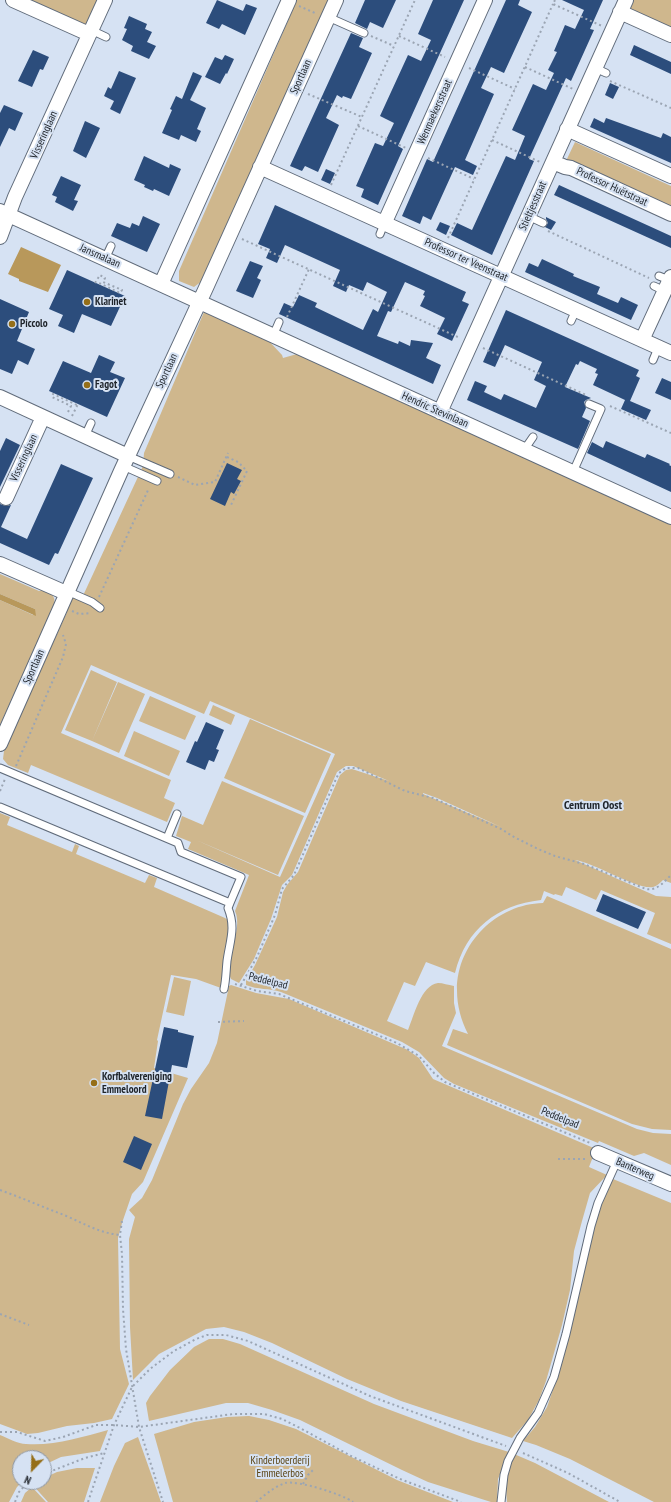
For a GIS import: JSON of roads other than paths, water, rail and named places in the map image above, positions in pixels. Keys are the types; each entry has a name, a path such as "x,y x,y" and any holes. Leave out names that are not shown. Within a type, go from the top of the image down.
{"street":[{"path":"13,0 90,32"},
{"name":"Visseringlaan","path":"0,237 4,213 19,190 105,0"},
{"name":"Sportlaan","path":"0,744 126,461 260,167 325,16 336,0"},
{"name":"Wenmaekersstraat","path":"382,229 486,0"},
{"path":"161,284 291,2"},
{"path":"623,6 671,35"},
{"name":"Stieltjesstraat","path":"440,412 528,216 546,162 602,73 623,6"},
{"path":"567,129 671,176"},
{"name":"Professor Huëtstraat","path":"546,162 571,168 671,214"},
{"name":"Professor ter Veenstraat","path":"260,167 382,229 501,276 574,316 642,340 661,354"},
{"name":"Jansmalaan","path":"4,213 108,252 161,284 199,302"},
{"path":"642,340 663,282"},
{"name":"Hendric Stevinlaan","path":"199,302 440,412 525,448 671,517"},
{"path":"0,397 43,417 88,430 126,461"},
{"name":"Visseringlaan","path":"6,498 43,417"},
{"path":"0,564 65,600"},
{"name":"Banterweg","path":"594,1148 617,1161 671,1184"}],"lane":[{"path":"325,16 364,33"},
{"path":"90,32 106,37"},
{"path":"528,216 544,226"},
{"path":"273,336 279,322"},
{"path":"573,472 601,409 589,404"},
{"path":"525,448 530,436"},
{"path":"126,461 170,474"},
{"path":"126,461 154,482"},
{"path":"65,600 98,606"},
{"path":"0,768 167,838 178,843 181,852 241,877 228,908 233,925 224,990"},
{"path":"0,807 230,903"},
{"path":"167,838 177,814"},
{"path":"501,1502 504,1475 508,1461 514,1449 538,1413 554,1377 566,1334 591,1226 598,1203 617,1161"}],"place":[{"name":"Klarinet","path":"87,302"},
{"name":"Piccolo","path":"12,324"},
{"name":"Fagot","path":"87,385"},
{"name":"Korfbalvereniging Emmeloord","path":"94,1083"}],"district":[{"name":"Centrum Oost","path":"593,806"}],"park label":[{"name":"Kinderboerderij Emmelerbos","path":"280,1467"}]}
